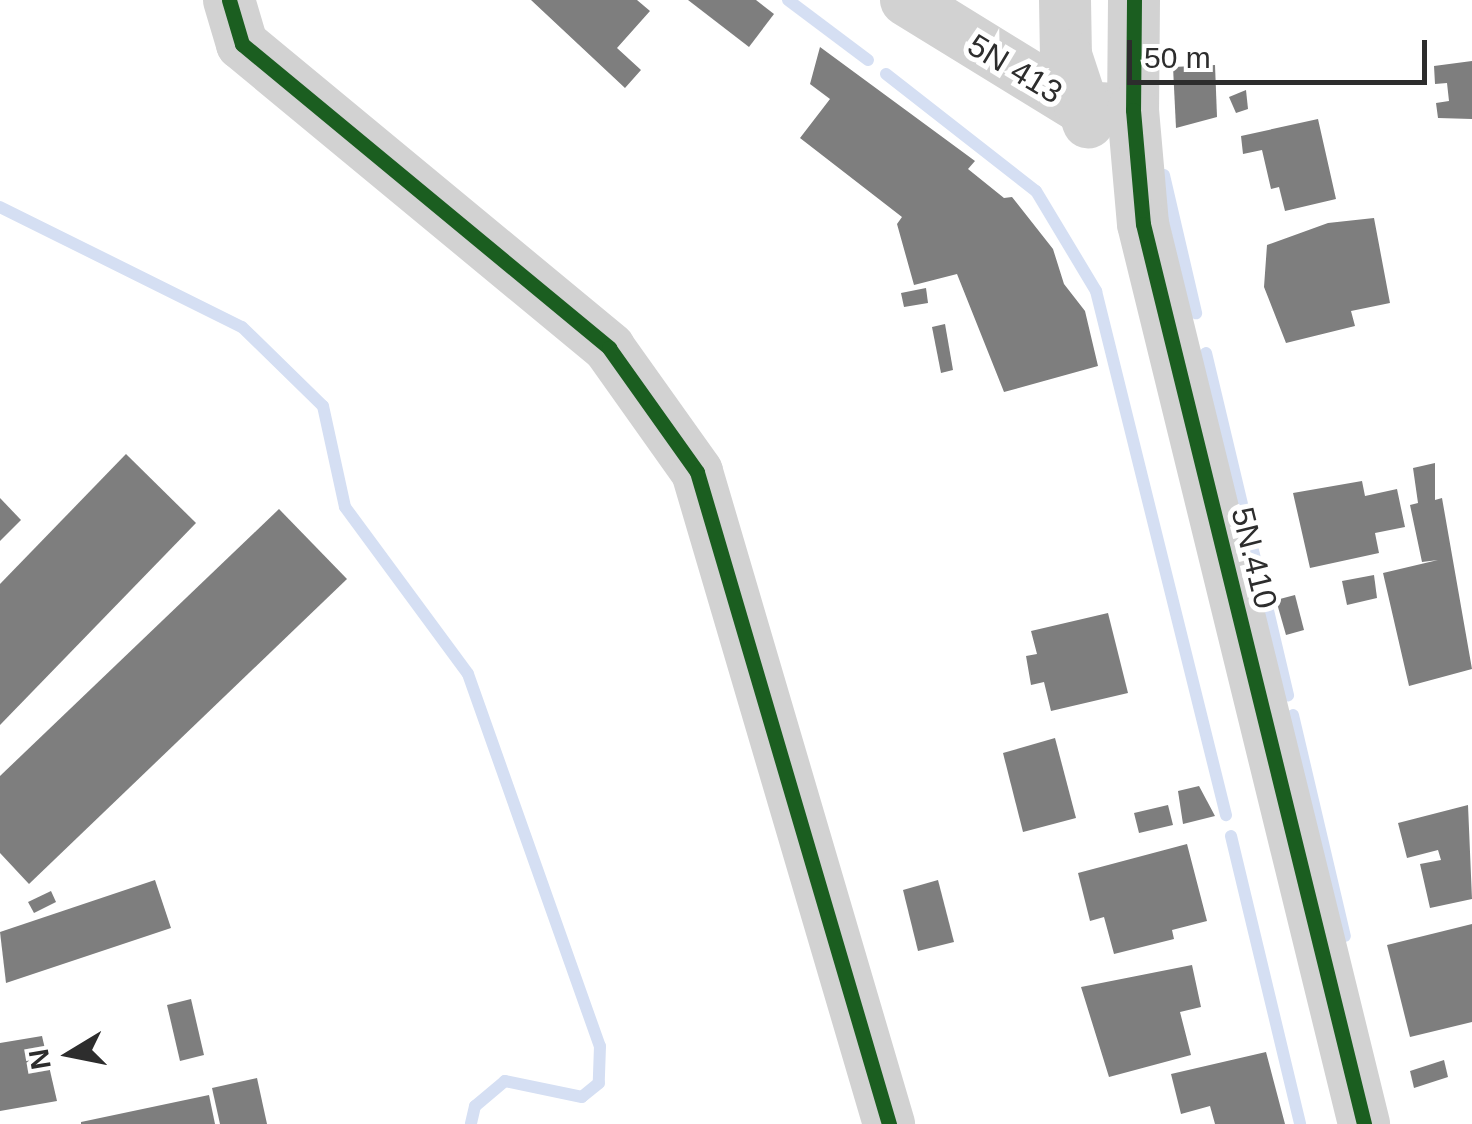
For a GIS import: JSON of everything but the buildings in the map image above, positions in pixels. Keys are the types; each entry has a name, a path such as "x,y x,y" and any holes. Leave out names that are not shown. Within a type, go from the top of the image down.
{"street":[{"path":"229,0 242,44 609,348 697,472 889,1124"},
{"name":"5N 413","path":"906,0 1080,107 1133,110"},
{"path":"1065,0 1066,55 1080,107 1143,224"},
{"name":"5N.410","path":"1134,0 1133,110 1143,224 1364,1124"}],"waterway":[{"path":"788,0 868,60"},
{"path":"886,74 1036,191 1096,291 1226,815"},
{"path":"1164,175 1196,313"},
{"path":"0,207 242,327 323,406 345,507 468,674 600,1046 599,1083 582,1097 505,1081 475,1106 471,1124"},
{"path":"1206,353 1260,579"},
{"path":"1266,602 1288,695"},
{"path":"1293,715 1345,936"},
{"path":"1231,836 1300,1124"}],"cycle path":[{"path":"229,0 242,44 609,348 697,472 889,1124"},
{"path":"1134,0 1133,110 1143,224 1364,1124"}]}
